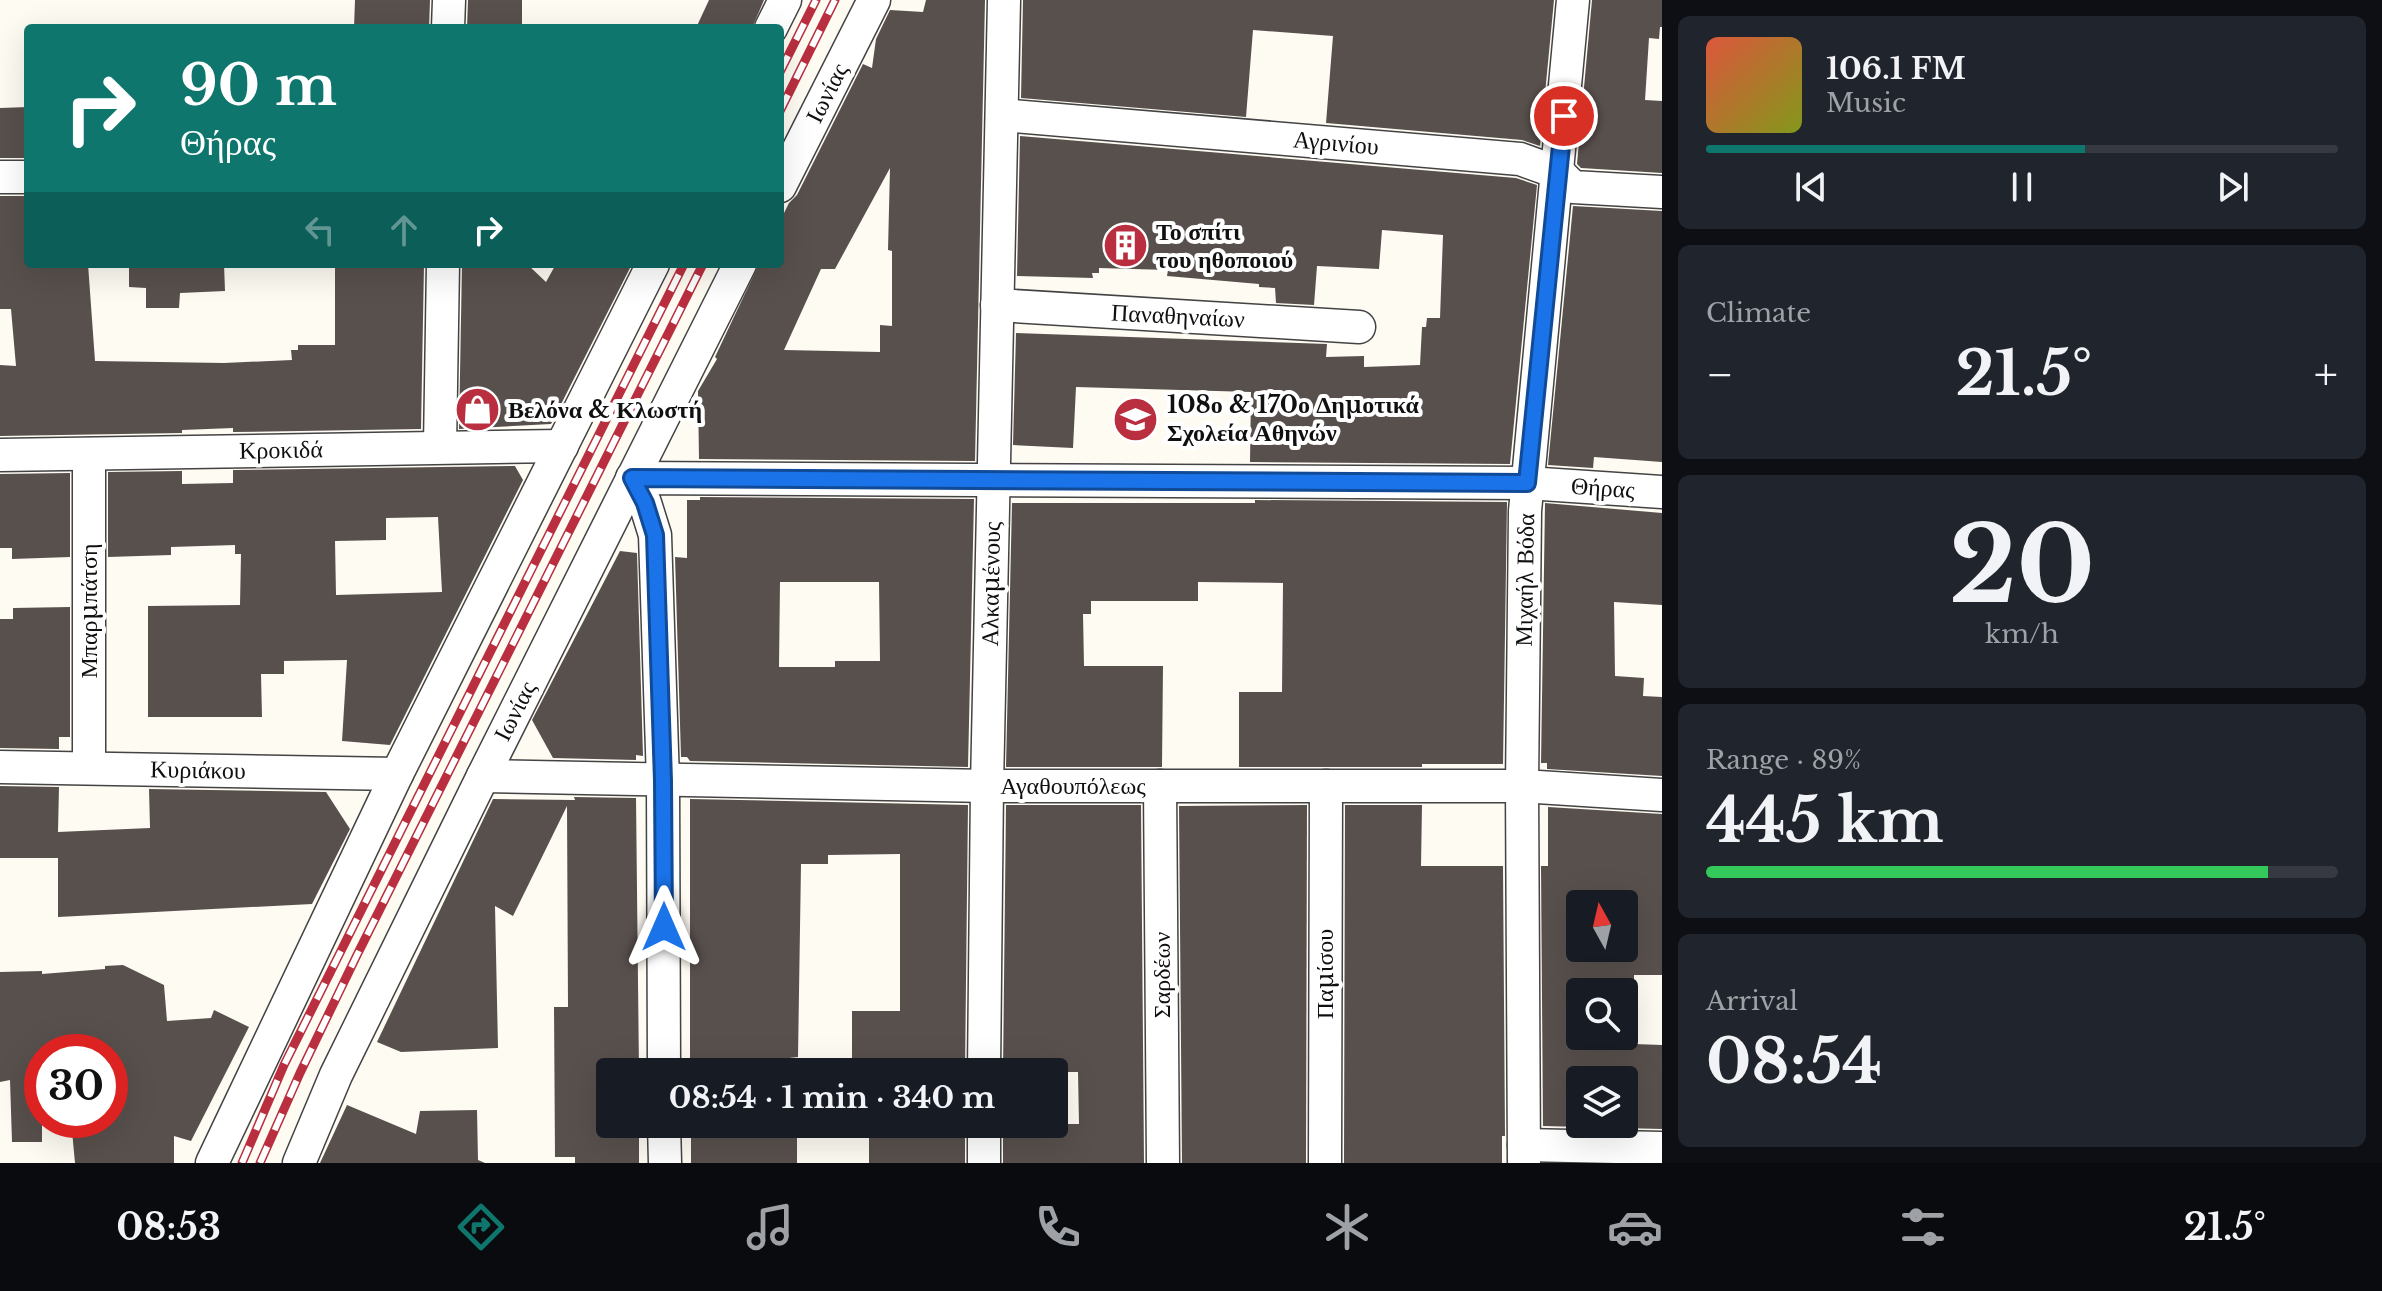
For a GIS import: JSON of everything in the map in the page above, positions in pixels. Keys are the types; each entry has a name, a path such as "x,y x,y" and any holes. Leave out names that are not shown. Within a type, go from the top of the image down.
{"street":[{"path":"448,24 449,0"},
{"path":"773,24 785,0"},
{"name":"Ιωνίας","path":"784,178 874,0"},
{"name":"Αλκαμένους","path":"984,1058 1004,0"},
{"name":"Μιχαήλ Βόδα","path":"1524,1154 1522,786 1527,483 1559,173 1573,0"},
{"name":"Αγρινίου","path":"1002,115 1520,159 1559,173 1573,187 1662,192"},
{"path":"0,177 24,177"},
{"path":"440,446 443,268"},
{"path":"212,1163 397,774 651,268"},
{"name":"Ιωνίας","path":"299,1163 336,1075 738,268"},
{"name":"Παναθηναίων","path":"997,305 1359,327"},
{"name":"Κροκιδά","path":"0,455 562,446"},
{"name":"Μπαρμπάτση","path":"89,454 89,768"},
{"path":"632,478 645,503 655,535 663,781 664,1058"},
{"name":"Θήρας","path":"632,478 1527,483 1662,492"},
{"name":"Κυριάκου","path":"0,767 397,774"},
{"name":"Αγαθουπόλεως","path":"483,776 987,786 1522,786 1662,795"},
{"name":"Σαρδέων","path":"1160,786 1163,1163"},
{"name":"Παμίσου","path":"1325,1163 1326,786"},
{"path":"664,1138 665,1163"},
{"path":"984,1138 984,1163"},
{"path":"1524,1154 1662,1148"}],"building":[{"path":"355,0 430,0 429,24 354,24"},
{"path":"468,0 522,0 522,24 467,24"},
{"path":"709,0 764,0 754,24 698,24"},
{"path":"926,0 985,0 975,461 699,459 698,391 717,359 715,357 757,268 784,268 784,213 797,195 863,64 872,68 876,39 890,10 923,12","holes":["890,168 888,250 892,251 892,326 880,325 880,352 784,350 821,269 835,269"]},
{"path":"1023,0 1554,0 1540,146 1522,140 1326,123 1333,36 1253,30 1246,117 1021,98"},
{"path":"1592,0 1662,0 1659,39 1649,38 1645,100 1662,101 1662,173 1581,168 1577,164"},
{"path":"24,107 24,158 0,158 0,108"},
{"path":"1020,136 1516,178 1537,185 1510,464 1250,462 1251,392 1076,387 1073,448 1013,445 1016,333 1327,344 1326,357 1364,356 1364,367 1420,365 1422,327 1426,327 1427,318 1440,318 1443,235 1382,230 1379,269 1317,266 1314,305 1276,303 1275,288 1259,287 1259,284 1167,276 1168,270 1099,268 1099,273 1092,273 1093,278 1017,276"},
{"path":"0,196 24,196 24,268 88,268 95,361 224,363 292,360 291,350 298,350 298,345 335,345 335,268 424,268 421,429 233,432 233,428 182,430 182,433 0,436 0,365 16,366 11,309 0,309"},
{"path":"1573,206 1662,211 1662,462 1594,457 1593,468 1548,465"},
{"path":"129,268 224,268 225,291 180,293 179,308 146,308 146,288 129,287"},
{"path":"462,268 531,268 546,282 554,268 630,268 551,424 459,429"},
{"path":"515,466 523,480 390,745 342,741 347,660 284,661 284,674 261,674 262,717 148,717 148,606 240,605 241,554 235,554 235,545 171,547 171,555 108,557 108,472 182,471 182,484 233,483 233,470","holes":["438,517 442,592 336,595 335,541 386,540 386,518"]},
{"path":"70,473 70,557 12,559 12,548 0,548 0,474"},
{"path":"700,497 974,499 968,767 690,761 687,757 681,757 675,557 687,558 687,500 700,500","holes":["780,582 879,582 880,661 835,661 835,667 779,667"]},
{"path":"1255,500 1507,502 1503,764 1239,767 1239,692 1282,692 1283,583 1198,582 1198,601 1091,601 1091,614 1083,614 1084,666 1163,666 1162,767 1006,767 1012,503 1255,503"},
{"path":"1545,503 1662,513 1662,605 1614,602 1615,676 1644,678 1643,696 1662,697 1662,776 1547,769 1547,763 1541,763"},
{"path":"620,551 637,553 643,756 636,755 636,760 553,758 532,720"},
{"path":"70,607 70,737 59,737 59,749 0,748 0,619 13,619 13,608"},
{"path":"0,786 59,787 58,832 150,828 149,789 326,792 350,829 312,904 58,917 58,858 0,858"},
{"path":"574,797 636,798 639,1058 596,1058 596,1138 639,1138 639,1163 575,1163 575,1157 555,1157 554,1007 568,1007 567,806 513,916 495,906 498,1048 401,1052 377,1042 493,799 575,800"},
{"path":"690,799 968,805 965,1058 852,1058 852,1011 900,1011 900,854 828,855 828,864 801,864 798,1057 690,1058"},
{"path":"1006,805 1141,805 1144,1163 1003,1163 1003,1138 1068,1138 1068,1124 1079,1124 1078,1072 1068,1072 1068,1058 1003,1058"},
{"path":"1307,805 1306,1163 1182,1163 1179,806"},
{"path":"1345,805 1422,805 1421,866 1503,866 1505,1136 1502,1136 1502,1163 1344,1163"},
{"path":"1548,807 1662,814 1662,975 1566,978 1566,1050 1638,1050 1638,1044 1662,1045 1662,1129 1638,1128 1638,1066 1566,1066 1566,1127 1543,1126 1541,866 1548,866"},
{"path":"123,965 164,985 167,1021 211,1018 214,1010 249,1027 191,1141 174,1136 174,1163 75,1163 73,1138 128,1138 128,1034 24,1034 24,1138 42,1138 42,1142 12,1142 10,1080 0,1082 0,972 42,971 42,974 105,969 105,966"},
{"path":"347,1105 416,1134 420,1111 477,1110 478,1160 485,1163 320,1163"},
{"path":"691,1138 797,1138 797,1163 691,1163"},
{"path":"869,1138 965,1138 965,1163 869,1163"}],"railway":[{"path":"784,64 816,0"},
{"path":"784,103 835,0"},
{"path":"242,1163 284,1065 682,268"},
{"path":"260,1163 357,955 701,268"}],"place":[{"name":"Το σπίτι του ηθοποιού","path":"1125,246"},
{"name":"Βελόνα & Κλωστή","path":"477,410"},
{"name":"108ο & 170ο Δημοτικά Σχολεία Αθηνών","path":"1136,419"}],"route":[{"path":"664,927 655,535 645,503 632,478 1527,483 1564,116"}]}
